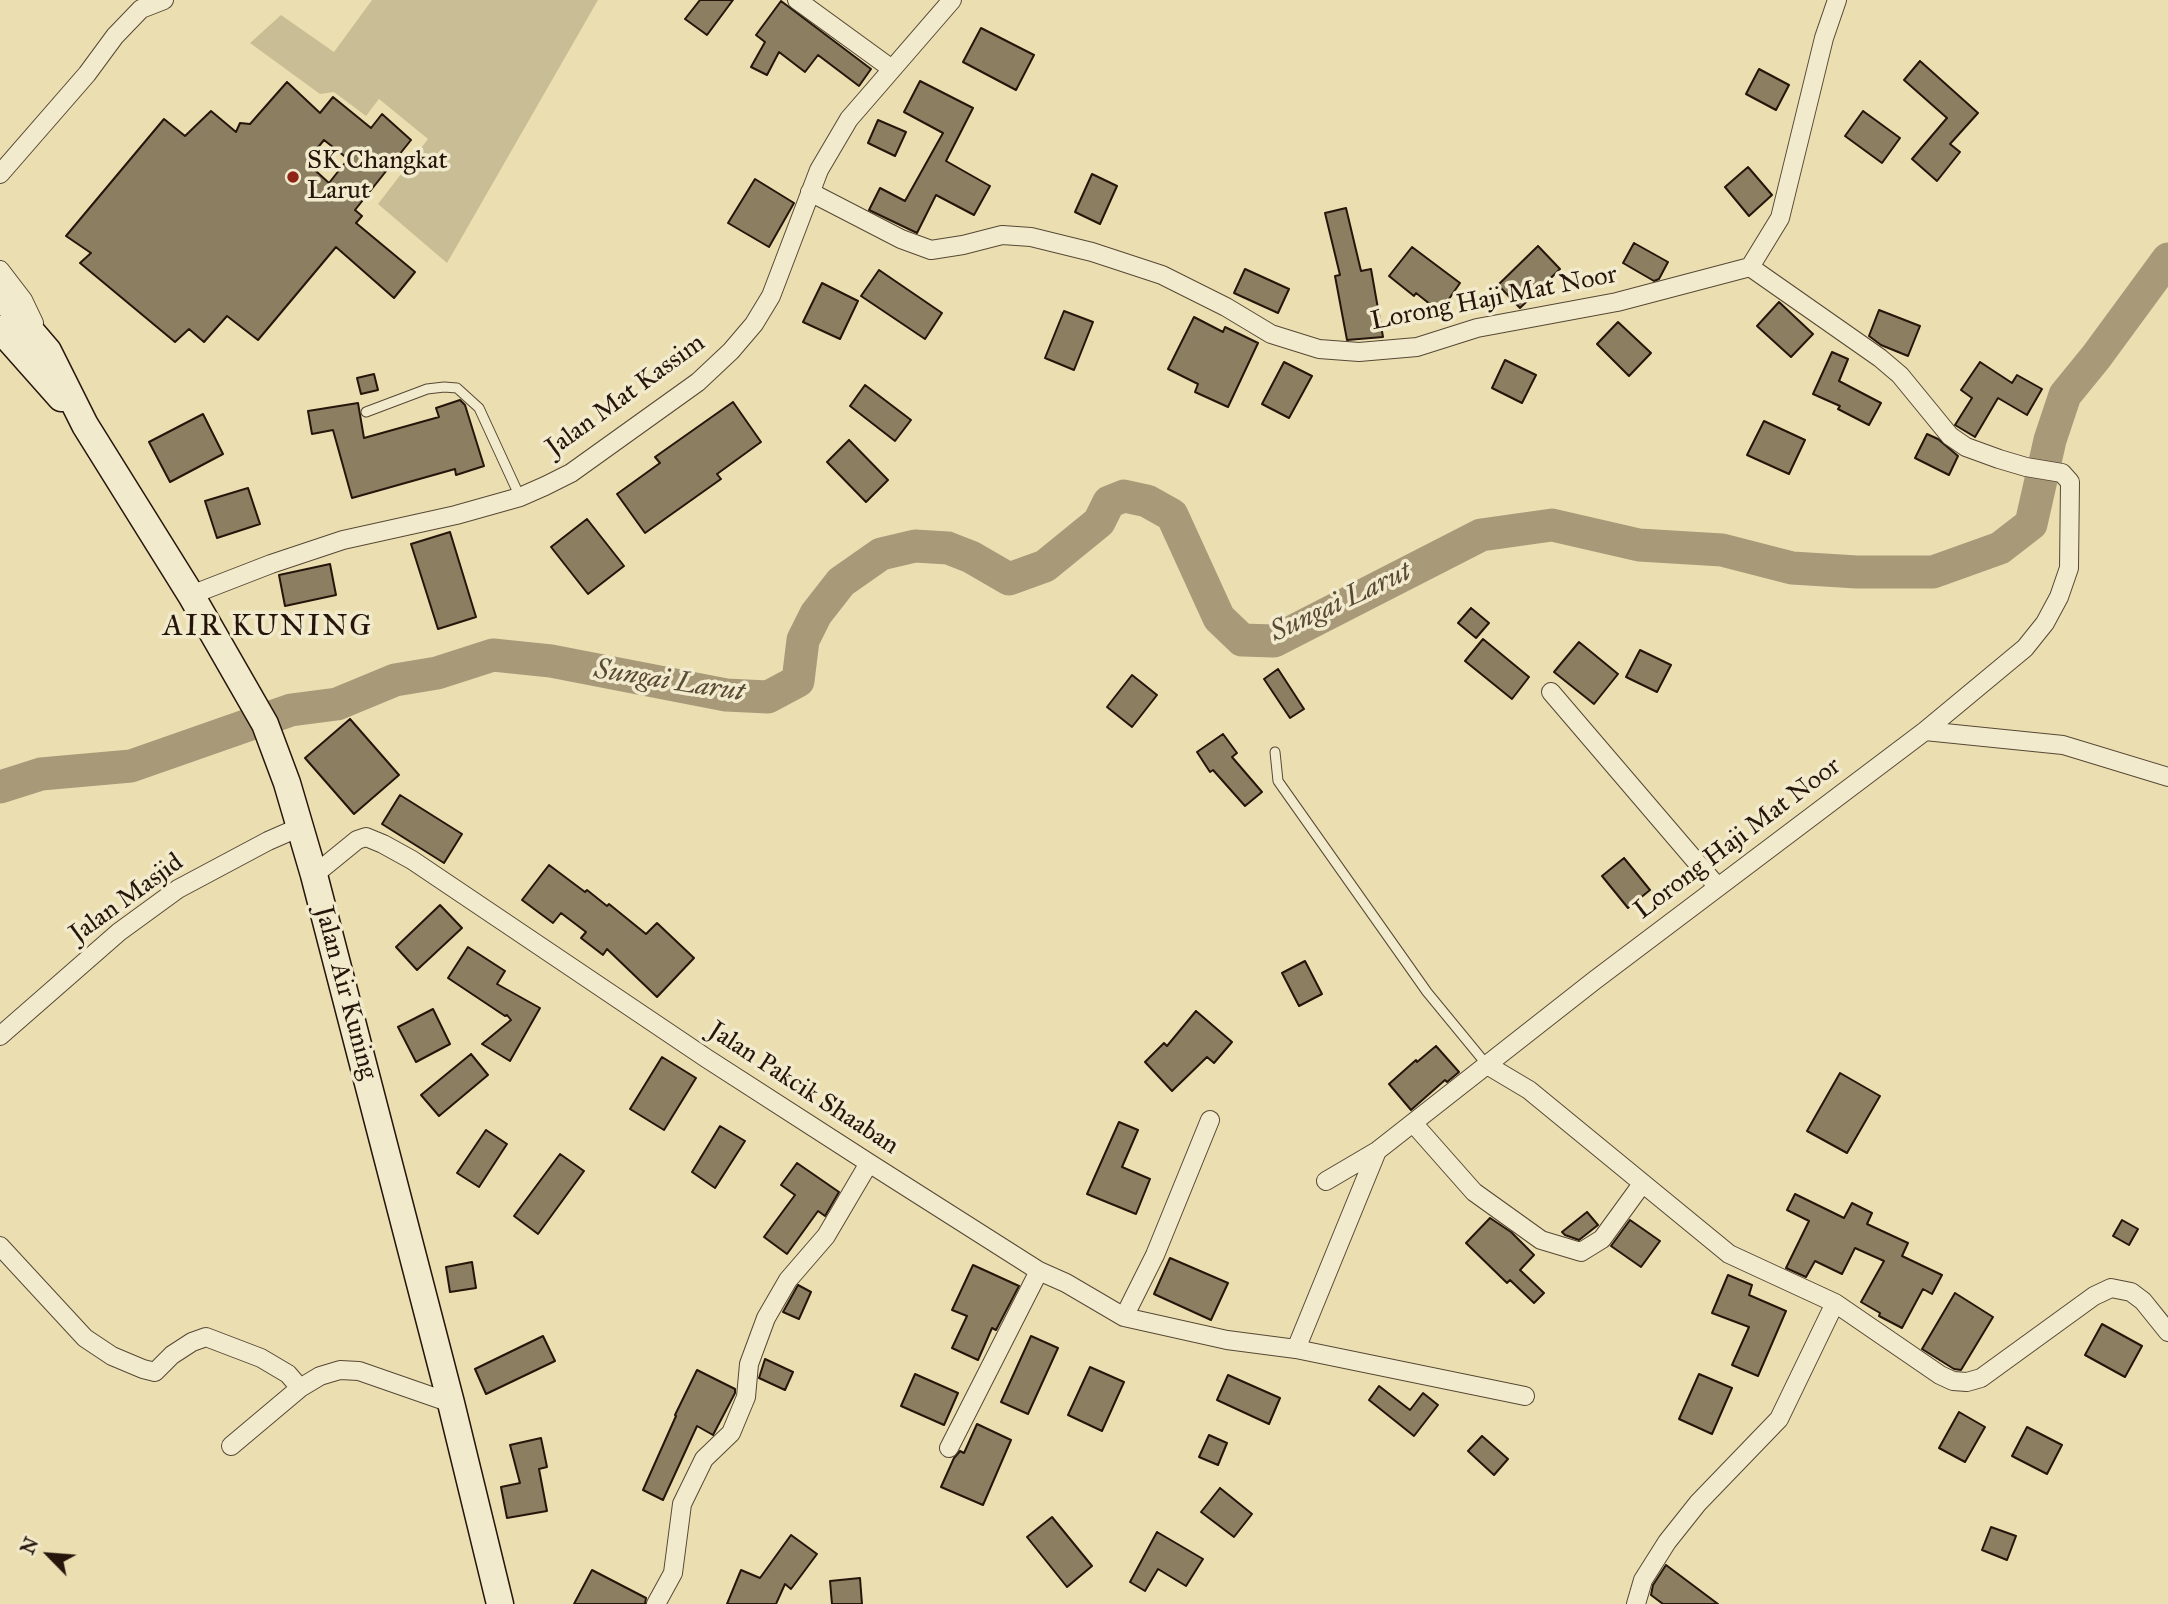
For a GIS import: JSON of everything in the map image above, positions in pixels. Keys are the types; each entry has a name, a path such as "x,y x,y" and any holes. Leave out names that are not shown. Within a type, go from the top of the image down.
{"main road":[{"name":"Jalan Air Kuning","path":"0,295 48,351 85,425 191,595 265,724 287,783 314,875 451,1403 500,1604"},
{"name":"Jalan Air Kuning","path":"0,329 85,425"}],"street":[{"path":"0,174 87,74 115,36 141,9 164,0"},
{"path":"797,0 891,69"},
{"name":"Jalan Mat Kassim","path":"191,595 343,540 456,515 520,496 570,473 698,382 731,351 754,324 771,296 819,170 849,119 952,0"},
{"path":"1750,267 1780,218 1825,38 1838,0"},
{"name":"Lorong Haji Mat Noor","path":"810,192 901,239 931,250 1002,235 1031,237 1092,252 1162,275 1226,307 1271,334 1318,349 1359,352 1417,346 1477,328 1616,302 1750,267 1880,358 1900,375 1950,436 1966,447 2026,467 2062,473 2070,482 2069,568 2059,597 2045,623 2025,648 1925,731 1717,886 1377,1151 1326,1181"},
{"path":"0,270 23,300 48,351"},
{"path":"1551,692 1717,886"},
{"path":"1925,731 2063,745 2165,772"},
{"name":"Jalan Masjid","path":"0,1036 119,932 178,889 300,827"},
{"name":"Jalan Pakcik Shaaban","path":"314,875 357,840 366,837 383,844 869,1163 1039,1271 1066,1283 1124,1317 1227,1340 1296,1349 1525,1396"},
{"path":"1487,1065 1529,1090 1729,1254 1835,1303 1940,1375 1953,1381 1967,1382 1981,1378 2094,1296 2111,1288 2131,1292 2143,1301 2168,1332"},
{"path":"1124,1317 1155,1255 1210,1120"},
{"path":"1413,1123 1474,1192 1541,1240 1581,1252 1602,1239 1642,1184"},
{"path":"1296,1349 1377,1151"},
{"path":"656,1604 673,1573 682,1504 704,1459 731,1433 746,1397 749,1364 766,1318 788,1280 826,1236 869,1163"},
{"path":"0,1246 85,1338 112,1356 143,1370 155,1372 191,1342 206,1337 261,1358 288,1374 300,1388"},
{"path":"949,1448 1039,1271"},
{"path":"1636,1604 1643,1580 1667,1542 1698,1503 1779,1419 1835,1303"},
{"path":"231,1446 300,1388 320,1376 341,1370 359,1371 451,1403"}],"lane":[{"path":"366,412 427,389 457,388 479,408 520,496"},
{"path":"1275,752 1278,781 1427,992 1487,1065"}],"shaded area":[{"path":"372,0 598,0 447,263 378,204 428,139 379,99 366,116 334,92 320,94 250,43 281,15 334,52"}],"building":[{"path":"700,0 733,0 707,35 685,19"},
{"path":"781,1 871,69 859,86 818,55 805,72 779,52 767,75 751,67 765,42 756,35"},
{"path":"981,28 1034,55 1016,90 963,62"},
{"path":"1920,61 1978,113 1950,144 1960,152 1937,181 1912,159 1947,118 1904,80"},
{"path":"1759,69 1789,85 1776,110 1746,94"},
{"path":"920,81 973,108 946,161 990,186 974,215 936,195 917,233 869,210 880,188 905,201 943,133 904,112"},
{"path":"287,82 320,113 333,97 371,128 382,114 411,140 355,210 362,216 356,223 415,272 394,298 336,247 258,340 227,316 204,342 189,329 175,342 80,263 91,253 66,236 164,119 185,136 211,111 236,132 240,123 250,124","holes":["324,140 348,159 329,183 306,162"]},
{"path":"1863,111 1900,138 1882,163 1845,136"},
{"path":"878,120 906,132 895,156 868,143"},
{"path":"1748,167 1772,195 1749,216 1725,187"},
{"path":"1092,174 1117,186 1100,224 1075,212"},
{"path":"755,179 794,203 769,247 728,223"},
{"path":"1346,208 1361,271 1371,269 1383,337 1347,340 1335,276 1340,275 1325,213"},
{"path":"1634,243 1668,262 1659,279 1654,281 1623,263"},
{"path":"1538,246 1560,269 1520,308 1498,285"},
{"path":"1412,247 1460,283 1440,312 1389,276"},
{"path":"1245,269 1289,289 1278,313 1234,293"},
{"path":"879,270 942,313 925,339 861,296"},
{"path":"822,283 858,301 840,339 803,322"},
{"path":"1779,302 1813,334 1791,357 1757,326"},
{"path":"1879,310 1920,326 1908,356 1881,345 1869,336"},
{"path":"1064,311 1093,322 1074,370 1045,358"},
{"path":"1194,317 1223,332 1225,327 1258,343 1228,407 1195,392 1198,384 1168,369"},
{"path":"1618,322 1651,353 1629,376 1597,344"},
{"path":"1832,352 1848,359 1839,381 1881,403 1869,425 1838,409 1840,406 1813,394"},
{"path":"1505,360 1536,375 1522,403 1492,388"},
{"path":"1284,362 1312,376 1289,418 1262,404"},
{"path":"1980,362 2012,383 2017,375 2042,389 2027,415 1998,398 1975,437 1955,425 1972,398 1961,390"},
{"path":"374,374 378,390 361,394 357,378"},
{"path":"865,385 911,420 895,441 850,406"},
{"path":"460,400 465,405 484,466 456,475 455,469 352,498 333,430 312,434 308,411 358,403 364,438 439,417 436,408"},
{"path":"733,402 761,442 717,474 721,479 645,533 617,494 660,463 655,457"},
{"path":"203,414 223,454 170,482 149,442"},
{"path":"1764,421 1805,440 1789,474 1747,455"},
{"path":"1927,434 1938,439 1958,456 1949,475 1915,458"},
{"path":"849,440 888,480 866,502 827,462"},
{"path":"248,488 260,524 217,538 205,501"},
{"path":"587,519 624,566 588,594 551,547"},
{"path":"450,532 476,617 438,629 411,544"},
{"path":"330,564 336,595 285,606 279,575"},
{"path":"1471,608 1489,623 1476,638 1458,623"},
{"path":"1483,639 1529,677 1512,699 1465,661"},
{"path":"1579,642 1618,674 1594,704 1554,672"},
{"path":"1640,650 1671,665 1657,692 1626,677"},
{"path":"1278,669 1304,709 1290,718 1264,679"},
{"path":"1132,675 1157,695 1132,727 1107,707"},
{"path":"350,719 399,775 354,814 305,758"},
{"path":"1223,734 1237,753 1232,757 1262,792 1245,806 1213,770 1210,772 1197,752"},
{"path":"400,795 462,834 444,863 382,824"},
{"path":"1624,858 1650,890 1628,908 1602,876"},
{"path":"549,865 585,892 587,890 607,906 609,904 646,934 657,923 694,958 657,997 607,949 603,955 581,938 586,932 561,913 553,923 522,900"},
{"path":"440,905 462,928 417,970 396,947"},
{"path":"468,947 505,971 497,984 540,1008 510,1061 482,1044 511,1020 448,978"},
{"path":"1305,961 1322,994 1299,1006 1282,973"},
{"path":"433,1009 450,1044 416,1062 398,1027"},
{"path":"1196,1011 1232,1042 1214,1063 1207,1057 1172,1091 1145,1062 1164,1043 1167,1046"},
{"path":"1436,1046 1459,1072 1447,1082 1445,1080 1411,1110 1389,1084"},
{"path":"471,1054 488,1075 439,1116 421,1095"},
{"path":"662,1057 696,1078 664,1130 630,1109"},
{"path":"1840,1073 1880,1096 1847,1153 1807,1131"},
{"path":"1119,1122 1138,1130 1122,1167 1150,1179 1136,1214 1087,1194"},
{"path":"720,1126 745,1141 715,1188 692,1172"},
{"path":"486,1130 507,1144 479,1187 457,1173"},
{"path":"560,1154 584,1171 538,1234 514,1216"},
{"path":"797,1163 839,1192 825,1216 818,1211 787,1254 764,1237 795,1195 781,1185"},
{"path":"1795,1194 1844,1218 1852,1203 1872,1213 1867,1224 1908,1243 1902,1256 1942,1275 1932,1294 1923,1289 1902,1328 1879,1316 1880,1313 1861,1302 1884,1261 1855,1248 1842,1274 1815,1261 1806,1277 1786,1268 1809,1221 1787,1210"},
{"path":"1587,1212 1598,1225 1579,1240 1562,1232"},
{"path":"1490,1218 1511,1232 1534,1255 1520,1270 1544,1293 1534,1303 1510,1280 1507,1283 1466,1243"},
{"path":"1630,1220 1660,1241 1641,1267 1611,1246"},
{"path":"2122,1220 2138,1229 2129,1245 2113,1236"},
{"path":"1170,1258 1228,1283 1211,1320 1154,1294"},
{"path":"472,1262 476,1288 450,1292 446,1267"},
{"path":"973,1265 1019,1286 996,1330 992,1328 978,1360 952,1348 967,1316 952,1310"},
{"path":"1728,1275 1752,1285 1749,1295 1786,1311 1758,1376 1732,1365 1749,1327 1712,1313"},
{"path":"798,1285 811,1292 799,1319 783,1312"},
{"path":"1955,1293 1993,1317 1961,1370 1954,1369 1922,1349"},
{"path":"2102,1324 2142,1346 2125,1377 2085,1355"},
{"path":"543,1336 555,1361 486,1394 475,1369"},
{"path":"1031,1336 1058,1348 1028,1414 1001,1402"},
{"path":"765,1359 793,1372 785,1390 759,1378"},
{"path":"1090,1367 1124,1382 1102,1431 1068,1415"},
{"path":"697,1370 735,1389 735,1393 713,1435 697,1426 663,1500 643,1490"},
{"path":"915,1374 958,1393 944,1425 901,1406"},
{"path":"1699,1374 1732,1388 1712,1434 1679,1419"},
{"path":"1228,1375 1280,1398 1269,1424 1217,1400"},
{"path":"1379,1386 1410,1410 1423,1393 1438,1405 1414,1436 1369,1400"},
{"path":"1959,1412 1985,1427 1965,1462 1939,1448"},
{"path":"977,1424 1011,1440 983,1505 941,1487 954,1458 960,1451 964,1453"},
{"path":"2027,1427 2062,1445 2047,1474 2012,1456"},
{"path":"1209,1435 1227,1443 1218,1465 1199,1457"},
{"path":"1482,1436 1508,1459 1494,1475 1468,1451"},
{"path":"541,1438 547,1467 539,1469 547,1511 507,1518 501,1487 520,1483 510,1445"},
{"path":"1220,1488 1252,1514 1234,1537 1201,1512"},
{"path":"1052,1517 1092,1566 1067,1587 1027,1537"},
{"path":"1991,1527 2016,1536 2007,1560 1982,1550"},
{"path":"1157,1532 1203,1559 1186,1586 1158,1569 1145,1591 1130,1582"},
{"path":"791,1535 817,1554 791,1589 785,1584 776,1604 727,1604 741,1570 760,1578"},
{"path":"1666,1565 1718,1604 1663,1604 1651,1595 1653,1585"},
{"path":"592,1570 646,1598 645,1604 574,1604"},
{"path":"860,1578 862,1604 832,1604 830,1581"}],"waterway":[{"name":"Sungai Larut","path":"0,787 41,774 131,766 291,710 337,704 395,680 437,673 493,655 551,661 726,695 768,697 798,681 803,640 816,614 841,582 881,554 915,546 948,548 971,557 1009,579 1045,566 1099,522 1109,502 1124,496 1147,501 1172,515 1219,618 1242,640 1274,641 1481,535 1552,525 1639,545 1722,550 1792,568 1857,572 1933,572 2000,548 2031,524 2050,440 2065,395 2168,259"}],"place":[{"name":"SK Changkat Larut","path":"293,177"}],"district":[{"name":"AIR KUNING","path":"268,628"}]}
